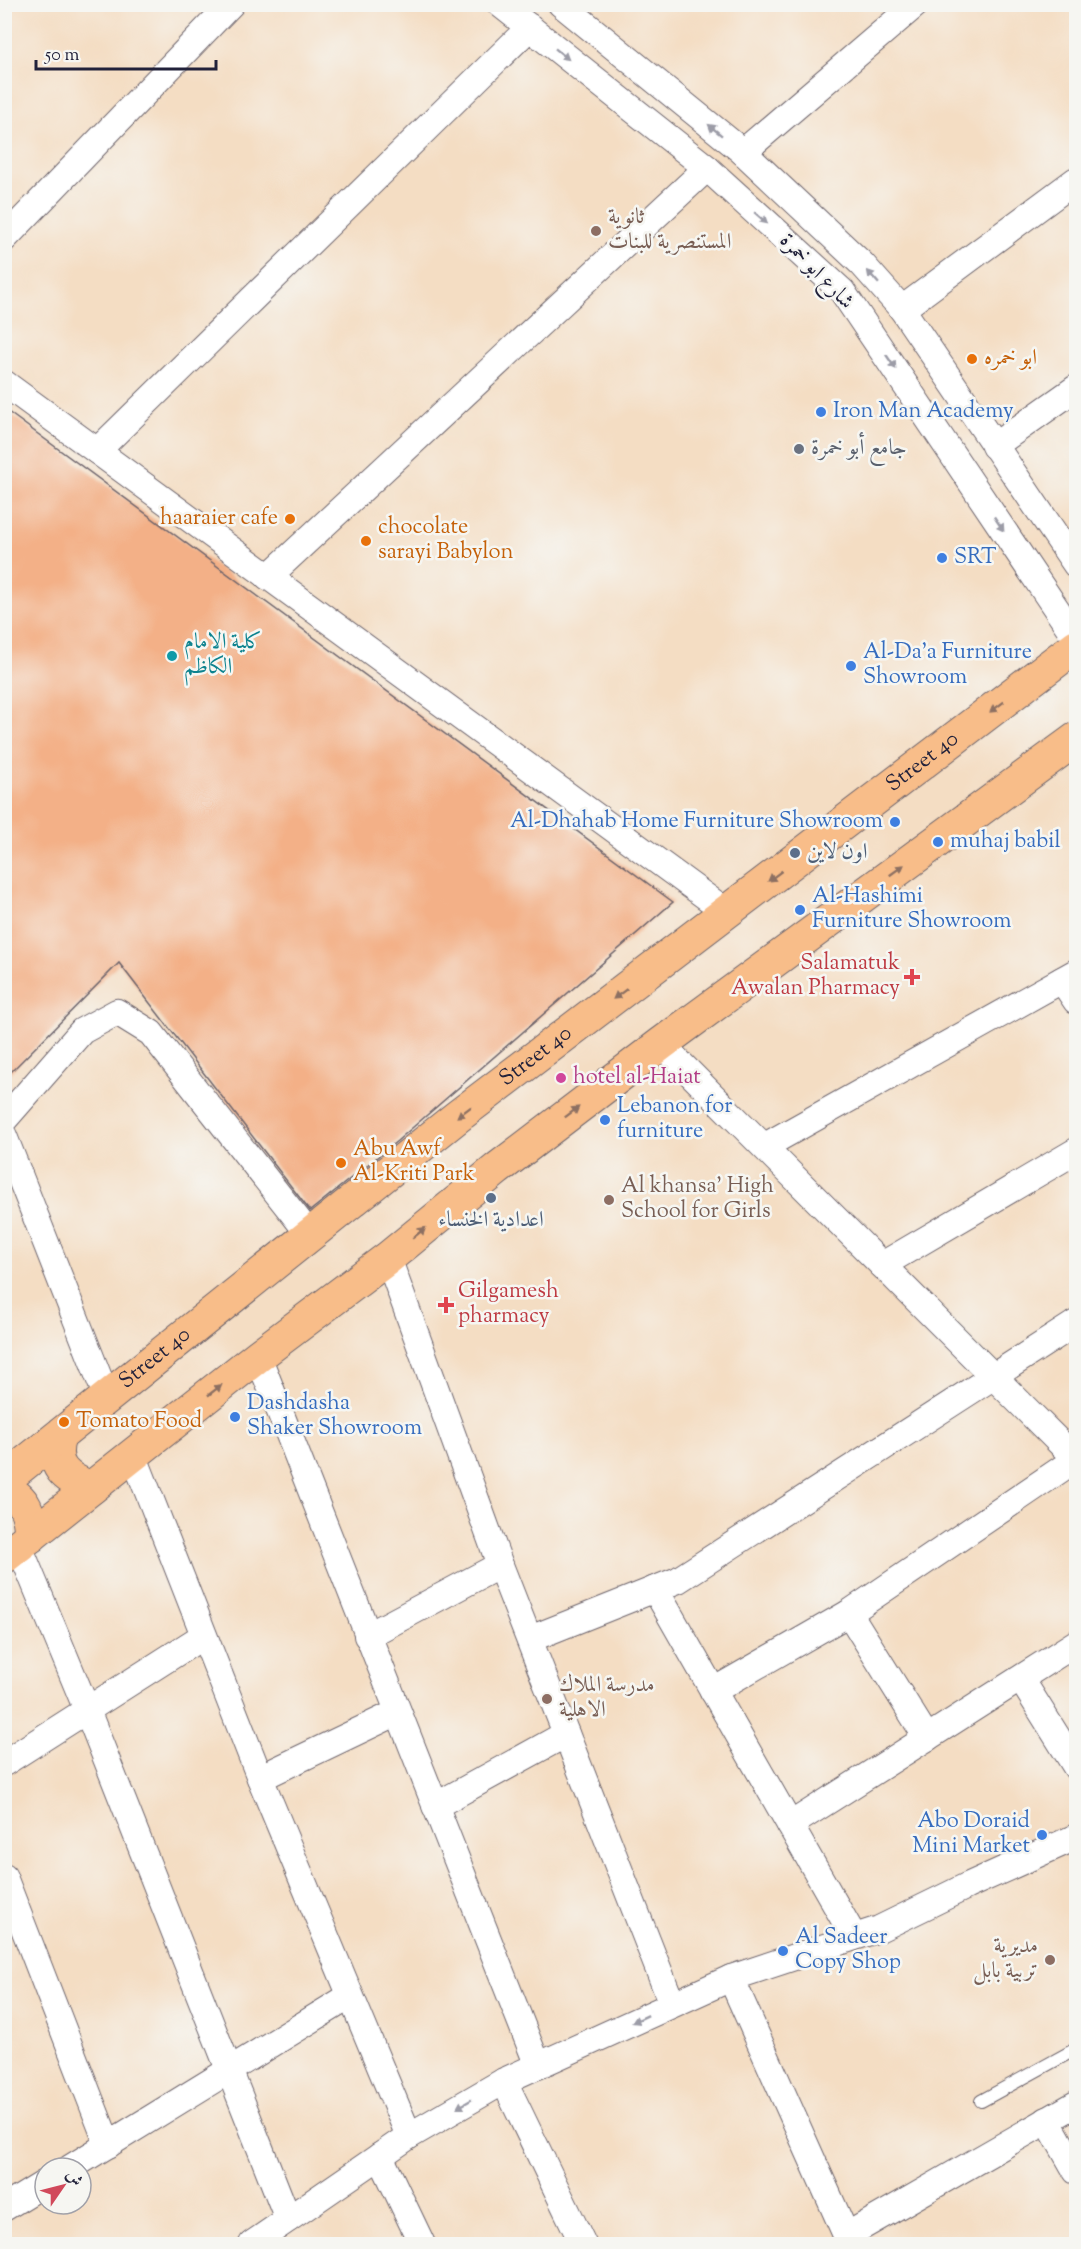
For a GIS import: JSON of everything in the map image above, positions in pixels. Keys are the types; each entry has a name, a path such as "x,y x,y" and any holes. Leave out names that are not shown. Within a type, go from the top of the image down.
{"main road":[{"name":"Street 40","path":"4,1480 457,1117 1077,646"},
{"path":"18,1546 258,1356 388,1258 497,1169 661,1044 1077,739"},
{"path":"58,1437 56,1448 59,1466 71,1479 91,1488"},
{"path":"4,1489 13,1492 26,1506 29,1514 18,1546"}],"street":[{"path":"4,239 231,4"},
{"name":"شارع ابو خمرة","path":"500,4 707,168 842,291 1077,638"},
{"name":"شارع ابو خمرة","path":"561,4 751,160 862,264 902,309 1077,565"},
{"path":"735,195 751,160 916,4"},
{"path":"97,451 530,27"},
{"path":"268,577 707,168"},
{"path":"902,309 1077,180"},
{"path":"4,383 727,912"},
{"path":"994,446 1077,388"},
{"path":"765,1146 1069,976 1077,1001"},
{"path":"4,1120 82,1031 117,1012 151,1033 310,1235"},
{"path":"661,1044 1076,1459 849,1612 713,1691"},
{"path":"4,1136 107,1398"},
{"path":"882,1265 1077,1151"},
{"path":"388,1258 500,1564 672,2004"},
{"path":"530,1640 678,1580 1077,1323"},
{"path":"258,1356 538,2066"},
{"path":"133,1454 260,1778 409,2136"},
{"path":"18,1546 87,1710 229,2071 272,2235 409,2136 504,2081 731,1978 879,1929 967,1886 1077,1837"},
{"path":"367,1636 500,1564"},
{"path":"655,1589 854,1937"},
{"path":"849,1612 927,1738"},
{"path":"4,1763 203,1636"},
{"path":"790,1825 1077,1643"},
{"path":"1021,1679 1077,1767"},
{"path":"260,1778 398,1712"},
{"path":"435,1806 566,1734"},
{"path":"4,1877 108,2145"},
{"path":"731,1978 848,2240 1077,2104"},
{"path":"90,2156 350,1996"},
{"path":"504,2081 583,2244"},
{"path":"1047,2120 1077,2170"},
{"path":"380,2157 422,2244"},
{"path":"4,2208 33,2190"}],"lane":[{"path":"981,2101 1077,2049"}],"building":[{"name":"كلية الامام الكاظم","path":"4,409 673,902 397,1141 310,1211 119,963 4,1079"}],"place":[{"name":"ثانوية المستنصرية للبنات","path":"596,231"},
{"name":"ابو خمره","path":"972,359"},
{"name":"Iron Man Academy","path":"821,412"},
{"name":"جامع أبو خمرة","path":"799,449"},
{"name":"haaraier cafe","path":"290,519"},
{"name":"chocolate sarayi Babylon","path":"366,541"},
{"name":"SRT","path":"942,558"},
{"name":"كلية الامام الكاظم","path":"172,656"},
{"name":"Al-Da’a Furniture Showroom","path":"851,666"},
{"name":"Al-Dhahab Home Furniture Showroom","path":"895,822"},
{"name":"muhaj babil","path":"938,842"},
{"name":"اون لاين","path":"795,853"},
{"name":"Al-Hashimi Furniture Showroom","path":"800,910"},
{"name":"Salamatuk Awalan Pharmacy","path":"912,977"},
{"name":"hotel al-Haiat","path":"561,1078"},
{"name":"Lebanon for furniture","path":"605,1120"},
{"name":"Abu Awf Al-Kriti Park","path":"341,1163"},
{"name":"اعدادية الخنساء","path":"491,1198"},
{"name":"Al khansa' High School for Girls","path":"609,1200"},
{"name":"Gilgamesh pharmacy","path":"446,1305"},
{"name":"Dashdasha Shaker Showroom","path":"235,1417"},
{"name":"Tomato Food","path":"64,1422"},
{"name":"مدرسة الملاك الاهلية","path":"547,1699"},
{"name":"Abo Doraid Mini Market","path":"1042,1835"},
{"name":"Al Sadeer Copy Shop","path":"783,1951"},
{"name":"مديرية تربية بابل","path":"1050,1960"}]}
